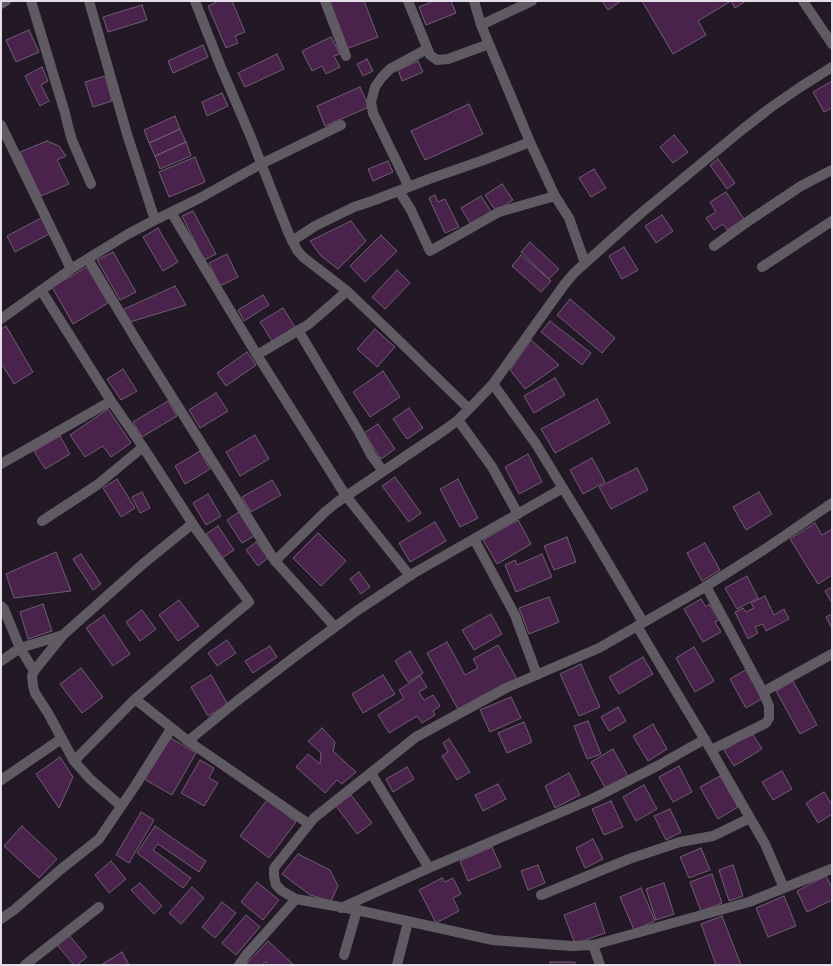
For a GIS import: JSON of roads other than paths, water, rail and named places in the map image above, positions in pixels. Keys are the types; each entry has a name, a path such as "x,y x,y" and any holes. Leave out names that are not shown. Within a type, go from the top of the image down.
{"street":[{"path":"1,4 6,1"},
{"path":"31,1 72,140 91,184"},
{"path":"89,1 127,134 156,220"},
{"path":"195,1 288,232 297,250 303,257 347,291 469,409"},
{"path":"325,1 346,56"},
{"path":"408,1 427,49 430,55 437,60 448,59 489,44"},
{"path":"474,1 489,44 530,142 555,196 569,218 585,263"},
{"path":"482,25 532,1"},
{"path":"803,1 832,44"},
{"path":"409,187 373,112 371,102 375,87 390,69 427,49"},
{"path":"275,560 336,502 458,420 492,384 574,273 640,214 770,108 832,67"},
{"path":"1,125 71,269"},
{"path":"1,319 71,269 128,234 200,198 261,164 341,125"},
{"path":"292,241 315,226 354,207 530,142"},
{"path":"714,246 801,186 832,170"},
{"path":"399,191 411,210 430,251 499,212 555,196"},
{"path":"171,212 256,355 346,496 410,576"},
{"path":"762,267 832,221"},
{"path":"88,259 275,560 335,627"},
{"path":"40,290 192,524 249,602 135,699 74,761"},
{"path":"256,355 309,324 347,291"},
{"path":"298,330 359,432 371,455 383,471"},
{"path":"492,384 536,444 563,488 765,844 784,888"},
{"path":"1,464 111,401"},
{"path":"458,420 492,467 518,514"},
{"path":"42,521 97,485 143,447"},
{"path":"188,741 297,655 358,610 410,576 563,488"},
{"path":"832,503 765,549 706,586 599,648 506,688 416,737 314,818 274,868 274,876 276,885 282,891 296,899 357,910 493,940 572,946 593,945 749,902 831,869 832,870"},
{"path":"121,806 90,779 74,761 35,693 32,676 34,671 63,635 144,563 192,524"},
{"path":"474,539 515,615 537,675"},
{"path":"706,586 769,706 769,718 766,723 711,750"},
{"path":"1,606 4,609 20,648 34,671"},
{"path":"1,661 20,648 63,635"},
{"path":"763,692 832,654"},
{"path":"135,699 188,741 309,824"},
{"path":"1,919 99,839 171,728"},
{"path":"1,780 61,739"},
{"path":"341,908 429,868 592,799 659,765 705,739"},
{"path":"371,773 429,868"},
{"path":"541,895 629,859 680,842 713,836 750,818"},
{"path":"239,965 246,955 296,899"},
{"path":"25,965 99,907"},
{"path":"344,955 357,910"},
{"path":"397,965 408,922"},
{"path":"593,945 600,965"}]}
